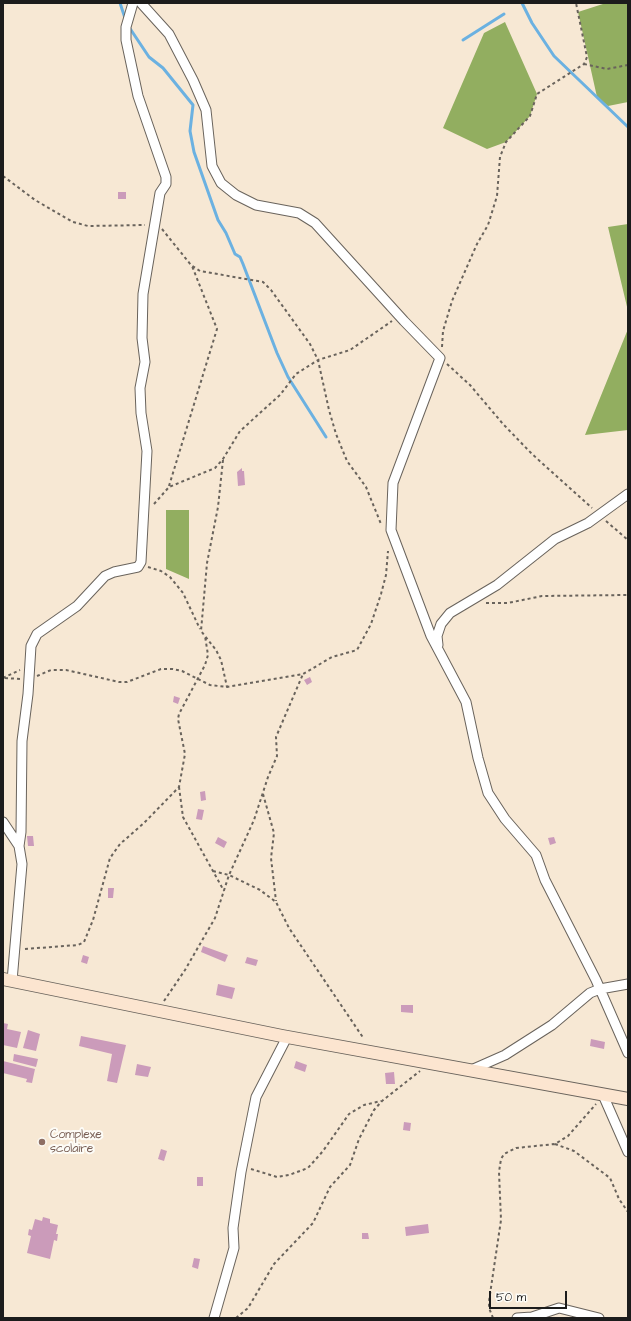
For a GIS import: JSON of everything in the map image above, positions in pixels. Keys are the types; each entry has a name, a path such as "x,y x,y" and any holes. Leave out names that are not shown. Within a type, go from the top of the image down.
{"street":[{"path":"133,3 126,27 126,40 138,96 166,178 166,184 160,193 156,225 149,249 143,294 142,338 145,362 140,388 141,413 147,451 141,562 138,567 114,572 105,576 77,606 37,634 31,646 29,680 22,741 21,832 19,846 22,864 14,950 7,980 287,1037 432,1062 628,1099"},
{"path":"141,3 169,34 193,80 206,110 212,166 221,183 236,195 256,205 299,213 315,223 399,316 440,358 393,483 387,530 431,636 466,702 478,758 488,793 505,819 536,855 545,880 600,989 628,1053"},
{"path":"439,651 437,636 441,624 450,613 497,585 555,539 588,523 628,494"},
{"path":"3,822 19,846"},
{"path":"471,1070 505,1055 552,1025 590,993 600,989 628,984"},
{"path":"214,1318 234,1248 234,1228 242,1166 256,1097 287,1037"},
{"path":"603,1095 628,1152"},
{"path":"517,1318 532,1317 559,1308 599,1318"}],"path":[{"path":"576,3 587,57 584,64 537,94 530,116 506,142 500,157 497,196 488,225 476,244 452,300 443,331 440,358 470,385 503,424 532,454 628,540"},
{"path":"584,64 607,69 628,65"},
{"path":"3,176 35,200 73,222 88,226 156,225 166,231 191,265 217,328 169,487"},
{"path":"4,678 29,680 51,670 66,670 119,682 127,682 161,669 173,669 182,671 210,685 227,687 303,674 332,657 357,650 371,624 386,575 387,530 366,487 347,461 336,434 329,410 318,360 310,344 263,282 200,271 191,265"},
{"path":"152,509 157,499 169,487 215,468 223,459 240,431 280,395 296,374 318,360 350,350 399,316"},
{"path":"201,630 207,563 218,507 223,459"},
{"path":"138,567 153,567 170,577 183,593 201,630 221,660 227,687"},
{"path":"469,602 508,603 542,596 628,595"},
{"path":"205,636 208,655 191,693 179,714 178,719 185,754 178,787 183,817 224,891"},
{"path":"4,678 17,672 29,663"},
{"path":"158,1010 205,936 214,918 229,875 254,820 277,756 276,737 303,674"},
{"path":"14,950 78,945 84,942 93,920 110,858 120,844 144,823 178,787"},
{"path":"263,793 274,833 271,858 276,902 289,928 372,1052"},
{"path":"213,871 229,875 260,890 276,902"},
{"path":"236,1318 248,1308 274,1264 313,1223 330,1187 350,1164 359,1139 374,1110 382,1101 432,1062"},
{"path":"556,1144 568,1136 603,1095"},
{"path":"242,1166 277,1177 289,1175 308,1168 323,1151 349,1114 364,1105 382,1101"},
{"path":"492,1318 489,1308 489,1301 500,1220 499,1172 501,1160 504,1154 516,1148 556,1144 574,1151 610,1178 619,1200 628,1212"}],"green space":[{"path":"606,3 628,3 628,102 608,106 597,97 578,12"},
{"path":"505,22 537,94 530,116 506,142 487,149 443,128 484,33"},
{"path":"628,224 628,311 608,227"},
{"path":"628,329 628,430 585,435"},
{"path":"166,510 189,510 189,579 166,569"}],"building":[{"path":"118,192 126,192 126,199 118,199"},
{"path":"242,468 242,471 244,471 245,485 238,486 237,472"},
{"path":"310,677 312,682 307,685 304,680"},
{"path":"174,696 180,698 178,704 173,702"},
{"path":"205,791 206,800 201,801 200,792"},
{"path":"198,809 204,810 202,820 196,819"},
{"path":"27,836 33,836 34,846 28,846"},
{"path":"218,837 227,842 224,848 215,843"},
{"path":"554,837 556,843 550,845 548,838"},
{"path":"108,888 114,888 113,898 108,898"},
{"path":"203,946 228,955 225,962 201,952"},
{"path":"83,955 89,957 87,964 81,962"},
{"path":"247,957 258,960 256,966 245,963"},
{"path":"218,984 235,988 232,999 216,995"},
{"path":"401,1005 413,1005 413,1013 401,1012"},
{"path":"3,1023 8,1024 7,1029 21,1032 17,1048 3,1045"},
{"path":"28,1030 40,1034 36,1051 23,1048"},
{"path":"81,1036 126,1045 117,1083 107,1081 112,1054 79,1046"},
{"path":"591,1039 605,1042 604,1049 590,1046"},
{"path":"14,1054 38,1059 36,1067 13,1061"},
{"path":"3,1061 35,1069 32,1083 26,1082 27,1079 3,1073"},
{"path":"296,1061 307,1065 305,1072 294,1068"},
{"path":"137,1064 151,1067 148,1077 135,1075"},
{"path":"394,1072 395,1084 386,1084 385,1073"},
{"path":"404,1122 411,1123 410,1131 403,1130"},
{"path":"161,1149 167,1151 164,1161 158,1159"},
{"path":"197,1177 203,1177 203,1186 197,1186"},
{"path":"43,1217 50,1219 50,1223 58,1225 56,1234 58,1234 57,1241 54,1240 50,1259 27,1253 31,1236 28,1235 29,1229 32,1230 35,1219 42,1221"},
{"path":"428,1224 429,1233 406,1236 405,1227"},
{"path":"362,1233 368,1233 369,1239 362,1239"},
{"path":"194,1258 200,1259 198,1269 192,1267"}],"waterway":[{"path":"120,3 125,18"},
{"path":"522,3 532,23 554,56 628,127"},
{"path":"463,40 504,14"},
{"path":"129,27 149,57 163,68 193,105 190,131 194,152 218,220 226,233 235,254 240,257 277,353 288,377 326,437"}],"place":[{"name":"Complexe scolaire","path":"42,1142"}]}
